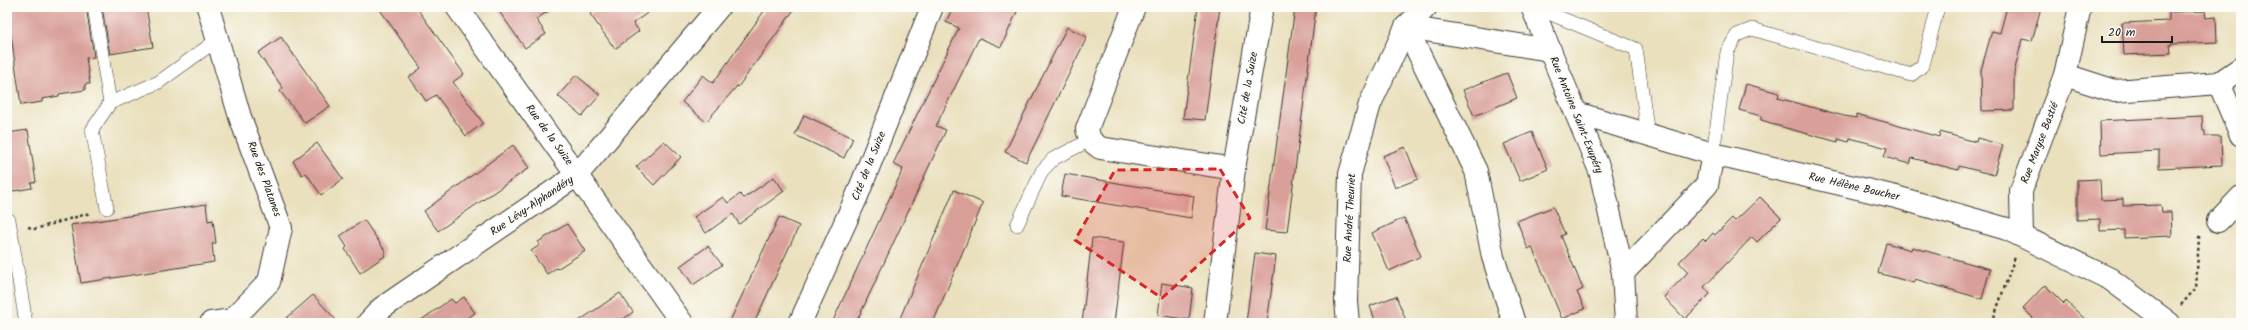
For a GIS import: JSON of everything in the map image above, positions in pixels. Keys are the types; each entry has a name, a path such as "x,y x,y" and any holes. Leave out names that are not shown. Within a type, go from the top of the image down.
{"street":[{"name":"Rue des Platanes","path":"208,7 240,117 281,228 269,282 232,320 211,323"},
{"name":"Rue de la Suize","path":"457,7 682,323"},
{"name":"Rue Lévy-Alphandéry","path":"368,323 382,308 577,175 719,7"},
{"name":"Cité de la Suize","path":"800,323 857,196 932,7"},
{"path":"1134,7 1087,129 1090,140 1100,148 1234,169"},
{"name":"Cité de la Suize","path":"1215,323 1234,169 1262,7"},
{"name":"Rue André Theuriet","path":"1348,323 1346,301 1350,174 1370,104 1406,27 1426,7"},
{"name":"Rue Antoine Saint-Exupéry","path":"1533,7 1600,171 1623,273"},
{"name":"Rue Maryse Bastié","path":"2022,236 2022,191 2065,75 2080,7"},
{"path":"1406,27 1550,50"},
{"path":"1406,27 1476,171 1493,257 1514,323"},
{"path":"2065,75 2115,91 2219,83 2241,68"},
{"path":"2219,83 2241,135"},
{"path":"1576,113 1713,154 1707,185 1623,273 1626,323"},
{"name":"Rue Hélène Boucher","path":"1713,154 1896,197 2007,229 2110,279 2168,322"},
{"path":"2218,221 2241,197"}],"lane":[{"path":"94,7 110,103"},
{"path":"1533,7 1636,49 1648,135"},
{"path":"1713,154 1727,52 1737,35 1752,30 1911,75 1923,65 1938,7"},
{"path":"107,208 92,130 110,103 159,82 218,40"},
{"path":"1017,225 1042,171 1053,159 1090,140"},
{"path":"9,220 26,323"}],"path":[{"path":"9,220 35,229 107,208"},
{"path":"2168,322 2196,288 2199,237 2218,221"},
{"path":"1992,323 2022,236"}],"highlighted area":[{"path":"1220,169 1250,218 1162,298 1075,240 1115,170"}],"building":[{"path":"7,7 86,7 94,57 86,58 90,84 85,84 85,90 59,94 59,96 42,99 42,102 21,105"},
{"path":"102,7 146,7 153,47 110,54"},
{"path":"378,7 416,7 464,74 453,82 483,123 466,136 436,95 426,101 409,77 421,68"},
{"path":"496,7 555,7 536,19 546,34 525,48"},
{"path":"600,7 656,7 633,23 639,31 615,49 590,14"},
{"path":"767,7 796,7 738,87 737,86 706,122 682,102 703,75 713,83"},
{"path":"953,7 1019,7 1001,47 979,38 936,126 946,130 856,323 832,323 903,169 893,164 959,28 946,22"},
{"path":"1198,7 1220,7 1205,120 1183,118"},
{"path":"1295,7 1316,7 1287,232 1265,230"},
{"path":"2007,7 2041,7 2032,41 2022,39 2014,73 2014,110 1982,111 1981,70 1992,31 2000,33"},
{"path":"2205,11 2206,18 2216,17 2217,42 2170,44 2171,53 2124,55 2122,23 2169,21 2169,12"},
{"path":"1067,27 1087,37 1026,162 1005,152"},
{"path":"281,37 330,106 305,123 280,91 283,88 258,53"},
{"path":"1507,73 1517,98 1474,116 1463,90"},
{"path":"576,75 600,95 582,116 558,96"},
{"path":"1746,84 1779,93 1778,98 1844,116 1856,118 1856,114 1939,137 1940,132 1976,142 1977,138 2003,145 1994,175 1959,166 1958,170 1912,158 1910,164 1884,157 1887,148 1850,138 1849,142 1838,139 1838,142 1771,124 1761,120 1761,116 1739,110"},
{"path":"804,115 853,138 844,158 795,135"},
{"path":"2202,116 2203,131 2205,131 2205,136 2221,136 2222,165 2159,168 2159,151 2101,154 2100,121"},
{"path":"28,130 36,182 31,183 32,188 7,192 7,133"},
{"path":"1532,132 1548,169 1520,181 1504,144"},
{"path":"664,141 681,157 654,185 636,167"},
{"path":"317,143 343,179 321,195 306,173 302,175 293,161"},
{"path":"513,145 529,168 438,231 424,211"},
{"path":"1405,147 1418,179 1395,188 1383,156"},
{"path":"1065,174 1194,196 1191,218 1061,196"},
{"path":"774,177 784,191 739,224 733,214 706,233 694,217 723,197 728,203 740,194 744,198"},
{"path":"2100,179 2101,200 2123,199 2123,206 2161,205 2162,212 2171,212 2172,236 2124,238 2124,230 2100,231 2100,219 2077,220 2077,180"},
{"path":"954,190 983,203 933,323 898,323"},
{"path":"1760,197 1781,218 1757,242 1752,237 1704,287 1710,294 1685,319 1664,297 1688,272 1679,262 1703,238 1706,241 1713,233 1715,235 1732,218 1735,221"},
{"path":"206,204 208,221 213,220 216,243 212,244 214,262 81,283 71,225"},
{"path":"1553,207 1565,234 1561,236 1583,289 1577,292 1585,309 1562,319 1532,247 1528,249 1517,221"},
{"path":"779,217 799,226 754,323 729,323"},
{"path":"1404,218 1421,256 1389,271 1372,233"},
{"path":"364,220 386,252 384,253 385,256 360,273 345,249 347,247 340,236"},
{"path":"567,224 585,251 547,274 531,251 540,245 538,242"},
{"path":"1092,238 1124,242 1114,323 1082,323"},
{"path":"1886,243 1911,250 1912,247 1990,269 1982,299 1915,279 1914,283 1878,273"},
{"path":"708,246 722,265 693,285 680,266"},
{"path":"1255,253 1276,256 1267,323 1246,323"},
{"path":"1162,283 1193,288 1189,320 1158,315"},
{"path":"2045,285 2064,304 2066,301 2089,323 2038,323 2023,308"},
{"path":"620,293 633,312 618,323 576,323"},
{"path":"313,295 339,323 281,323"},
{"path":"1396,296 1407,323 1376,323 1370,306"},
{"path":"464,297 475,313 467,318 471,323 417,323 451,299 455,303"}]}
